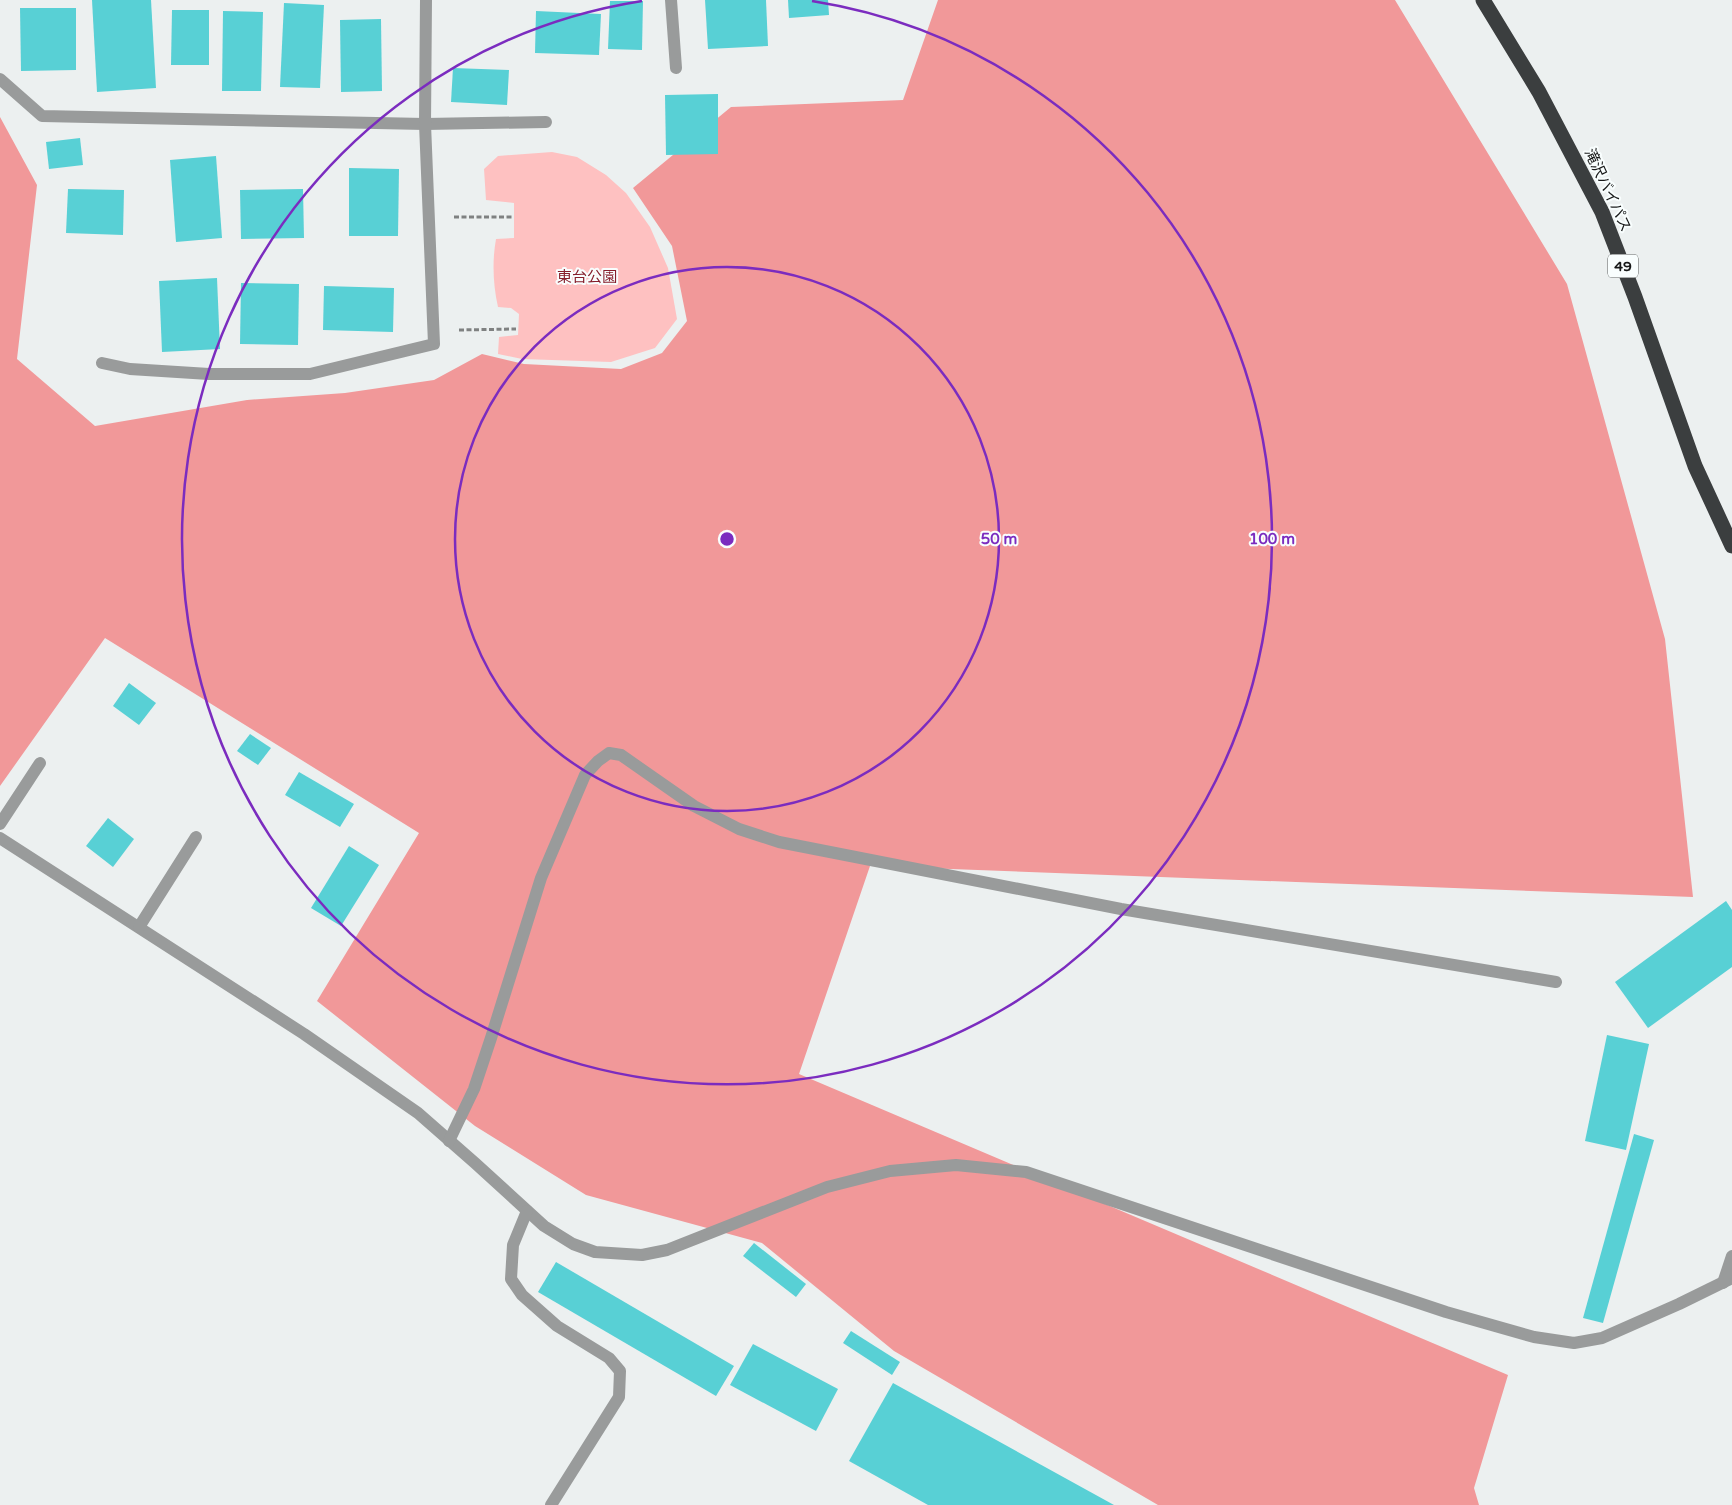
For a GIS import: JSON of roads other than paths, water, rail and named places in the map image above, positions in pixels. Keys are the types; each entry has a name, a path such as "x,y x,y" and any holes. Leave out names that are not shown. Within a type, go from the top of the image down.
{"highway":[{"name":"滝沢バイパス","path":"1483,0 1539,92 1602,212 1696,466 1732,546"}],"street":[{"path":"102,363 130,369 209,374 310,374 434,344 425,124 426,0"},
{"path":"671,0 676,68"},
{"path":"0,79 42,116 425,124 546,122"},
{"path":"449,1141 477,1080 541,878 585,775 598,761 609,753 621,756 694,806 739,829 779,842 1130,910 1556,982"},
{"path":"0,824 40,763"},
{"path":"138,927 196,836"},
{"path":"0,838 304,1034 418,1113 544,1226 573,1244 595,1252 642,1255 666,1250 828,1187 890,1171 956,1165 1026,1172 1446,1312 1534,1336 1574,1343 1602,1338 1728,1281 1732,1256"},
{"path":"528,1211 513,1245 511,1279 522,1295 557,1326 609,1358 620,1371 619,1397 551,1505"}],"park label":[{"name":"東台公園","path":"587,277"}]}
